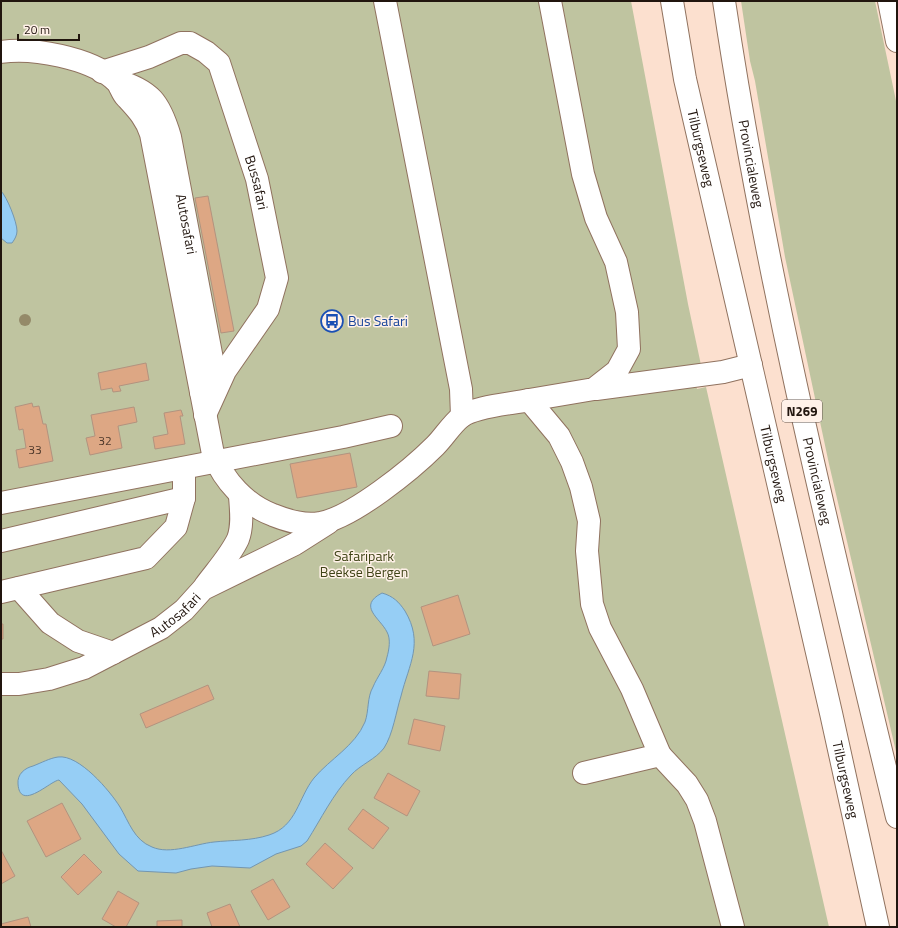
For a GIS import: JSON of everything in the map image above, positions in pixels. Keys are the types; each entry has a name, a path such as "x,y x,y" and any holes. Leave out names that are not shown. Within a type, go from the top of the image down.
{"main road":[{"path":"385,1 461,389 462,416 474,411 529,400 594,389 723,372 751,365"},
{"path":"550,1 583,174 596,218 616,262 627,312 629,349 617,371 594,389"},
{"name":"Tilburgseweg","path":"672,1 685,79 878,927"},
{"name":"Provincialeweg","path":"724,1 770,259 815,475 897,817"},
{"path":"889,1 897,41"},
{"name":"Bussafari","path":"109,76 181,43 190,43 206,52 219,64 257,179 277,278 268,308 247,342 232,359 205,415"},
{"path":"1,52 27,50 43,52 69,58 109,76"},
{"name":"Autosafari","path":"109,76 124,96 140,112 151,134 210,441 216,461 240,496"},
{"path":"529,400 559,436 582,487 589,521 587,551 592,604 600,628 635,696 660,755 688,784 697,800 705,821 733,927"},
{"name":"Autosafari","path":"1,684 19,684 49,679 84,668 160,628 184,610 203,589 295,544 364,502 408,472 436,446 462,416"},
{"path":"1,503 343,437 391,426"},
{"path":"10,590 146,558 176,527 184,498 184,468"},
{"path":"240,496 262,511 294,522 321,523 337,518"},
{"path":"203,589 228,556 238,539 241,525 240,496"},
{"path":"1,541 184,498"},
{"path":"10,590 50,622 78,640 114,653"},
{"path":"584,773 660,755"}],"green space":[{"name":"Safaripark Beekse Bergen","path":"1,1 631,1 688,304 701,365 692,367 697,389 706,387 829,927 1,927"},
{"path":"741,1 875,1 895,96 897,106 897,756 829,464 785,257 755,81 750,61"}],"water":[{"path":"1,191 9,204 17,227 17,234 12,243 7,243 1,238"},
{"path":"382,593 393,598 403,608 411,623 414,633 411,663 392,730 381,752 355,771 345,782 333,798 307,841 301,846 276,854 250,868 212,866 176,873 138,871 119,854 82,804 59,780 36,793 24,795 20,792 18,780 20,774 24,770 52,758 66,758 75,761 84,767 102,783 120,807 136,835 152,847 167,850 183,848 214,842 255,838 269,835 278,831 286,825 296,811 314,778 349,745 361,731 365,722 371,691 385,665 389,648 389,638 387,632 372,612 371,607 371,603"}],"building":[{"path":"208,196 234,331 221,333 195,198"},
{"path":"146,363 149,380 119,386 121,391 113,392 112,388 101,390 98,373"},
{"path":"32,403 33,407 39,406 43,424 46,424 53,461 19,468 16,450 26,448 23,429 19,430 15,407"},
{"path":"134,407 137,422 118,426 122,448 90,455 86,438 95,436 91,415"},
{"path":"181,410 183,416 180,416 185,444 155,449 153,437 168,434 164,413"},
{"path":"350,453 357,487 297,498 290,464"},
{"path":"458,595 470,634 433,646 421,607"},
{"path":"1,624 3,624 3,639 1,639"},
{"path":"429,671 461,674 459,699 426,696"},
{"path":"208,685 214,699 146,728 140,714"},
{"path":"414,719 445,726 440,751 408,744"},
{"path":"388,773 420,791 407,816 374,798"},
{"path":"62,803 81,839 46,857 27,821"},
{"path":"363,809 389,828 373,849 348,829"},
{"path":"325,843 353,868 333,889 306,864"},
{"path":"1,850 15,876 1,884"},
{"path":"84,854 102,872 78,895 61,877"},
{"path":"273,879 290,907 268,920 251,891"},
{"path":"118,891 139,903 126,927 116,927 102,919"},
{"path":"230,904 240,927 212,927 207,913"},
{"path":"28,917 31,927 1,927 1,924"},
{"path":"182,920 182,927 157,927 157,921"}],"place":[{"name":"Bus Safari","path":"332,321"}]}
